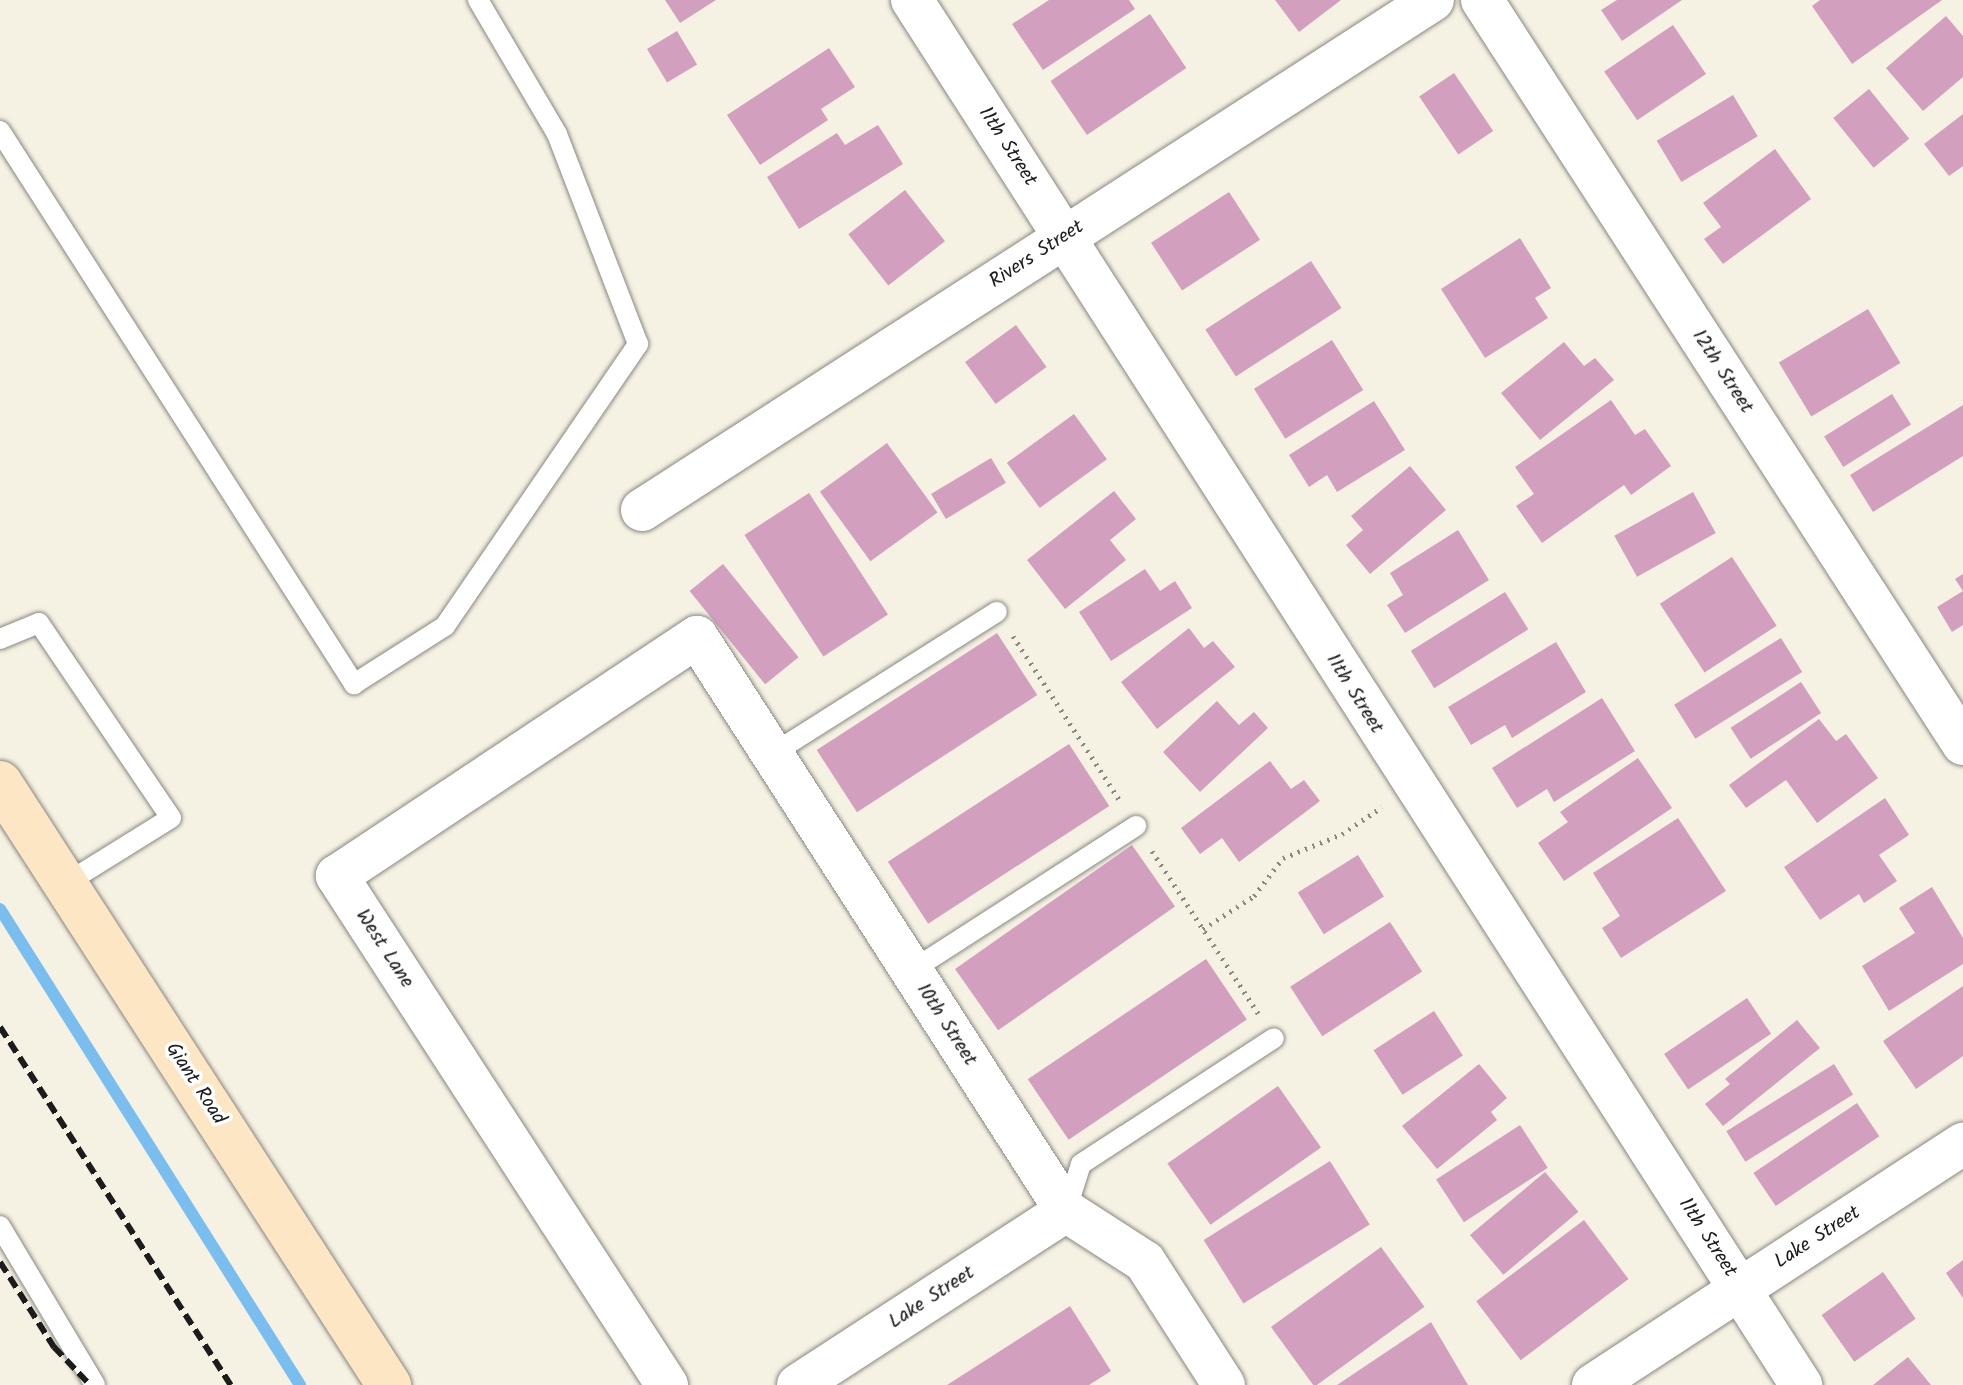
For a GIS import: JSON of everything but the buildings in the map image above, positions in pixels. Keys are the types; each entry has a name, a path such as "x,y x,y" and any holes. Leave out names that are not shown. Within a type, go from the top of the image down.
{"street":[{"name":"11th Street","path":"912,0 1412,786 1801,1385"},
{"name":"Rivers Street","path":"642,510 1433,0"},
{"name":"12th Street","path":"1482,0 1963,744"},
{"name":"10th Street","path":"697,637 1066,1211 1145,1262 1224,1385"},
{"name":"West Lane","path":"667,1385 337,876 697,637"},
{"name":"Giant Road","path":"0,783 389,1385"},
{"name":"Lake Street","path":"1593,1385 1963,1144"},
{"name":"Lake Street","path":"798,1385 1066,1211"}],"lane":[{"path":"0,131 354,684 445,626 638,344 557,134 478,0"},
{"path":"772,754 997,612"},
{"path":"0,639 39,623 171,818 65,884"},
{"path":"911,971 1136,826"},
{"path":"1066,1211 1081,1164 1274,1038"},
{"path":"0,1226 95,1385"}],"path":[{"path":"1203,929 1254,896 1283,858 1342,834 1412,786"}],"waterway":[{"path":"0,909 300,1385"}],"railway":[{"path":"0,1027 231,1385"},
{"path":"0,1262 54,1347 90,1385"}]}
